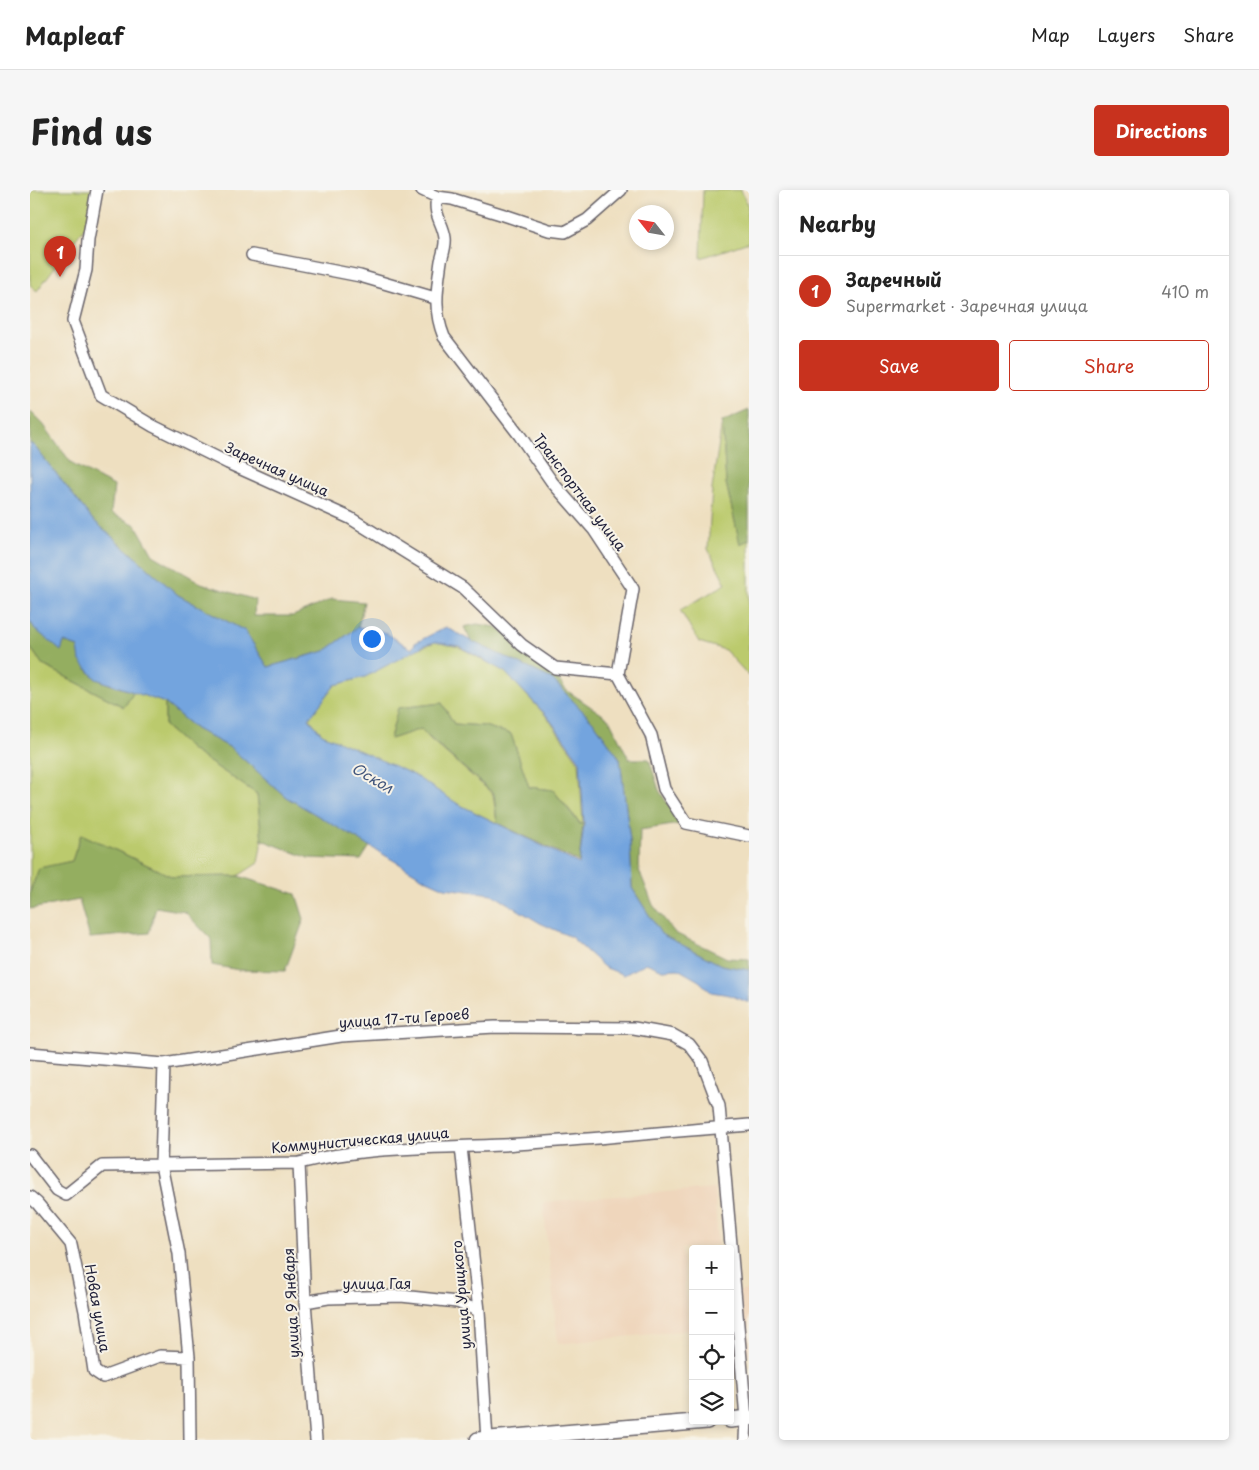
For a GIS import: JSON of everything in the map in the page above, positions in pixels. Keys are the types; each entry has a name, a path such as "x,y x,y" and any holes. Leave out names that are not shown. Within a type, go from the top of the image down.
{"main road":[{"path":"734,1420 748,1418"},
{"path":"484,1440 609,1434 689,1423"}],"street":[{"name":"Заречная улица","path":"97,190 88,240 86,270 73,321 101,395 153,426 228,463 350,518 463,588 522,645 555,668 618,674"},
{"path":"422,190 437,197 504,215 549,230 565,232 587,220 621,190"},
{"name":"Транспортная улица","path":"437,197 435,206 445,238 436,298 440,326 444,337 520,436 552,482 594,530 633,590 618,674"},
{"path":"252,255 360,276 436,298"},
{"path":"618,674 651,735 664,789 686,823 749,836"},
{"name":"улица 17-ти Героев","path":"30,1053 164,1064 341,1036 398,1032 495,1027 616,1028 651,1030 673,1035 689,1044 702,1061 719,1106 748,1418 745,1440"},
{"path":"164,1064 161,1165 179,1254 189,1357 190,1440"},
{"name":"Коммунистическая улица","path":"30,1155 58,1190 66,1195 102,1166 299,1163 329,1155 557,1142 749,1125"},
{"name":"улица Урицкого","path":"461,1147 479,1311 484,1440"},
{"name":"улица 9 Января","path":"299,1163 305,1302 316,1440"},
{"name":"Новая улица","path":"30,1197 71,1244 85,1311 94,1371 103,1376 160,1356 189,1357"},
{"name":"улица Гая","path":"305,1302 328,1298 401,1296 457,1302 479,1311"}],"shaded area":[{"path":"714,1188 718,1245 689,1245 689,1248 682,1249 689,1330 558,1344 543,1202"},
{"path":"749,1290 749,1356 745,1356 739,1291"}],"green space":[{"path":"30,190 94,190 87,224 37,291 30,285"},
{"path":"703,190 741,190 748,206 749,242 701,258"},
{"path":"749,410 749,540 740,544 726,483 722,422"},
{"path":"30,411 43,424 72,464 114,486 111,513 136,525 153,555 201,583 255,600 254,616 293,616 332,599 364,602 358,627 325,651 268,667 245,631 178,595 92,519 30,443"},
{"path":"722,422 726,483 740,543 749,540 749,676 725,650 699,642 680,610 726,584 708,549 712,489"},
{"path":"30,621 35,629 61,650 64,642 78,647 85,667 98,679 134,692 124,707 43,665 30,647"},
{"path":"477,624 496,627 552,671 566,690 609,719 629,759 649,759 659,790 680,824 640,830 639,870 653,905 675,933 727,958 749,959 749,970 721,965 661,934 632,888 630,841 620,759 595,724 552,679 471,641 464,627"},
{"path":"435,642 459,647 505,672 547,717 579,762 583,824 553,790 529,787 511,734 484,726 454,724 442,703 398,708 390,739 421,729 493,794 497,823 458,804 412,774 322,734 309,718 335,685 365,677 415,650"},
{"path":"30,647 43,665 124,707 134,692 165,703 165,726 193,751 257,794 262,840 258,863 238,876 173,877 81,834 72,861 39,869 30,892"},
{"path":"165,703 196,729 231,748 286,797 370,846 361,860 309,858 262,840 257,794 193,751 165,726"},
{"path":"442,703 454,724 484,726 511,734 529,787 553,790 580,824 583,824 579,862 497,823 494,794 421,729 390,739 398,708"},
{"path":"81,834 173,877 238,876 296,894 304,919 285,971 239,970 212,965 211,939 185,912 156,907 149,933 90,938 79,900 30,909 30,892 39,868 72,861"}],"water":[{"name":"Оскол","path":"30,443 92,519 178,595 245,631 268,667 325,651 358,627 384,632 412,649 415,643 446,627 471,641 552,679 595,724 620,759 630,841 632,888 661,934 721,965 749,970 749,1003 730,995 711,992 699,981 678,969 663,970 646,963 624,975 604,967 571,937 540,923 492,894 445,888 425,879 286,797 231,748 196,729 165,703 96,679 80,661 78,647 64,642 61,651 35,629 30,621","holes":["435,642 459,646 505,672 548,717 580,761 584,824 579,864 458,804 412,774 322,734 309,719 335,685 365,677 425,645"]}],"place":[{"name":"Заречный","path":"60,277"}]}
